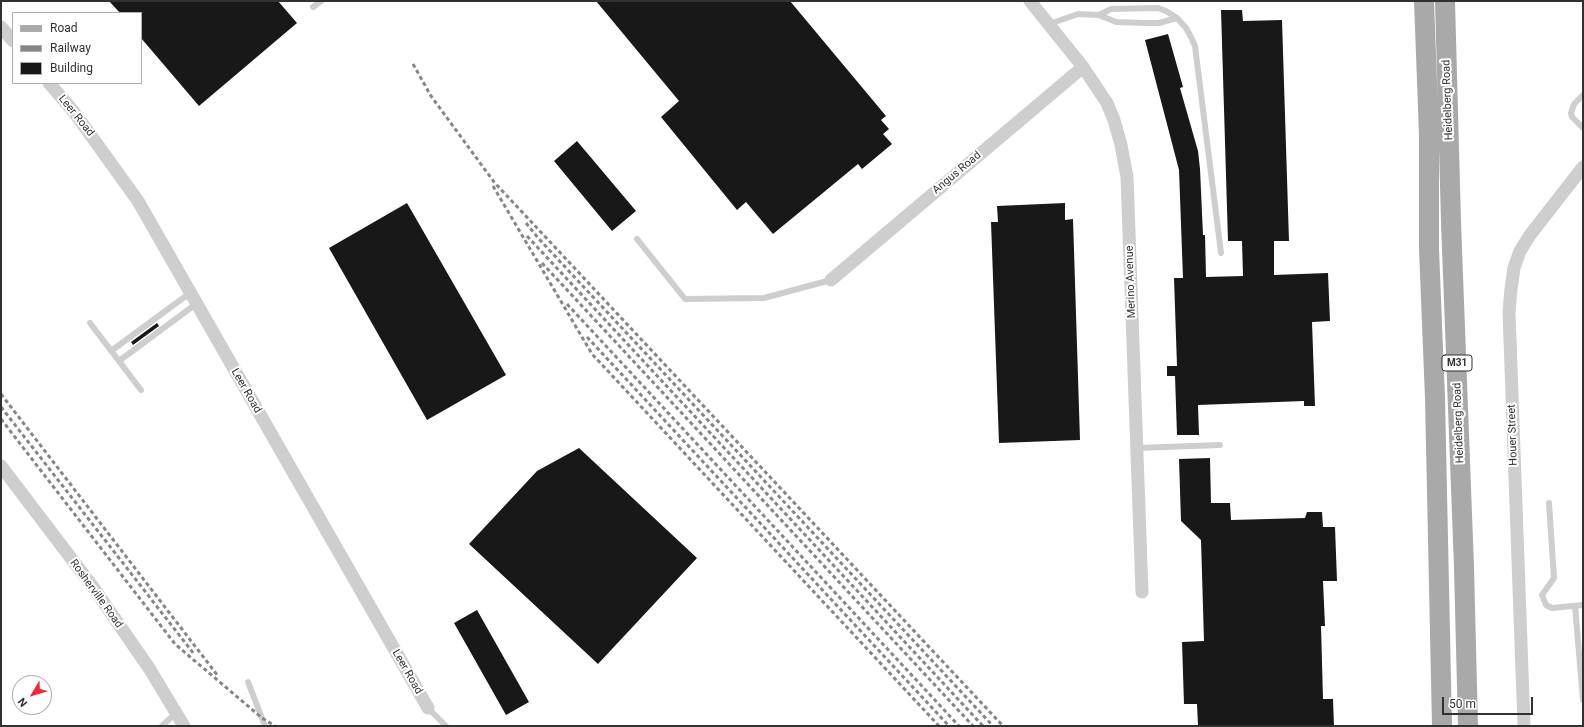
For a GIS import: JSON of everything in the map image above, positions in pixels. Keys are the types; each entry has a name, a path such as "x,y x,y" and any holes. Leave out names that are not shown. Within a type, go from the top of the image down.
{"main road":[{"name":"Heidelberg Road","path":"1424,1 1429,135 1429,249 1442,726"},
{"name":"Heidelberg Road","path":"1445,1 1464,560 1468,726"}],"street":[{"name":"Merino Avenue","path":"1030,1 1083,67 1107,103 1122,145 1127,177 1142,592"},
{"path":"1,27 12,40"},
{"name":"Angus Road","path":"831,280 1083,67"},
{"name":"Leer Road","path":"50,84 74,112 138,202 428,708"},
{"name":"Houer Street","path":"1524,726 1510,320 1511,289 1514,268 1520,251 1530,235 1583,167"},
{"name":"Rosherville Road","path":"1,466 93,587 149,668 177,712 184,726"}],"lane":[{"path":"313,7 320,1"},
{"path":"1099,15 1111,9 1158,8 1166,11 1176,18 1186,28 1194,46 1221,253"},
{"path":"1049,24 1078,14 1099,15 1116,22 1159,23 1176,18"},
{"path":"1583,96 1574,104 1570,113 1583,128"},
{"path":"637,238 685,299 764,298 831,280"},
{"path":"111,351 193,299"},
{"path":"119,361 193,299"},
{"path":"90,323 141,390"},
{"path":"1137,448 1220,445"},
{"path":"1549,503 1554,578 1542,596 1546,605 1552,608 1583,605"},
{"path":"1575,606 1583,700"},
{"path":"248,682 265,726"},
{"path":"428,708 446,726"},
{"path":"162,726 177,712"}],"building":[{"path":"109,1 278,1 297,23 199,106 142,39 142,12 119,12"},
{"path":"596,1 790,1 886,116 881,120 889,129 883,134 892,144 862,169 858,164 773,234 746,202 737,210 661,117 679,101"},
{"path":"1221,10 1242,10 1243,21 1282,20 1289,241 1274,241 1274,275 1328,273 1330,321 1312,322 1315,406 1304,406 1304,401 1198,405 1199,435 1177,435 1175,376 1167,376 1167,366 1177,366 1174,278 1183,278 1179,170 1145,40 1168,34 1183,87 1180,88 1198,151 1203,235 1205,235 1206,277 1243,276 1242,241 1228,241"},
{"path":"577,141 636,211 612,231 554,161"},
{"path":"407,203 506,375 427,420 329,248"},
{"path":"1065,203 1065,220 1073,219 1080,440 999,443 991,222 998,222 997,206"},
{"path":"157,323 159,326 133,345 131,342"},
{"path":"579,448 697,558 598,664 469,544 537,471"},
{"path":"1210,458 1211,503 1230,503 1231,520 1305,518 1307,512 1322,512 1323,527 1335,527 1337,581 1323,581 1325,626 1321,626 1323,699 1333,699 1334,726 1198,726 1197,704 1184,704 1182,642 1204,641 1201,540 1181,521 1179,459"},
{"path":"477,610 529,702 506,715 454,623"}],"railway":[{"path":"413,64 431,96 494,182 1003,726"},
{"path":"493,186 592,354 939,726"},
{"path":"526,223 539,239 993,726"},
{"path":"527,236 983,726"},
{"path":"542,263 973,726"},
{"path":"567,304 959,726"},
{"path":"587,337 949,726"},
{"path":"1,394 218,676"},
{"path":"1,407 194,654"},
{"path":"1,419 175,644 262,718 275,726"}]}
